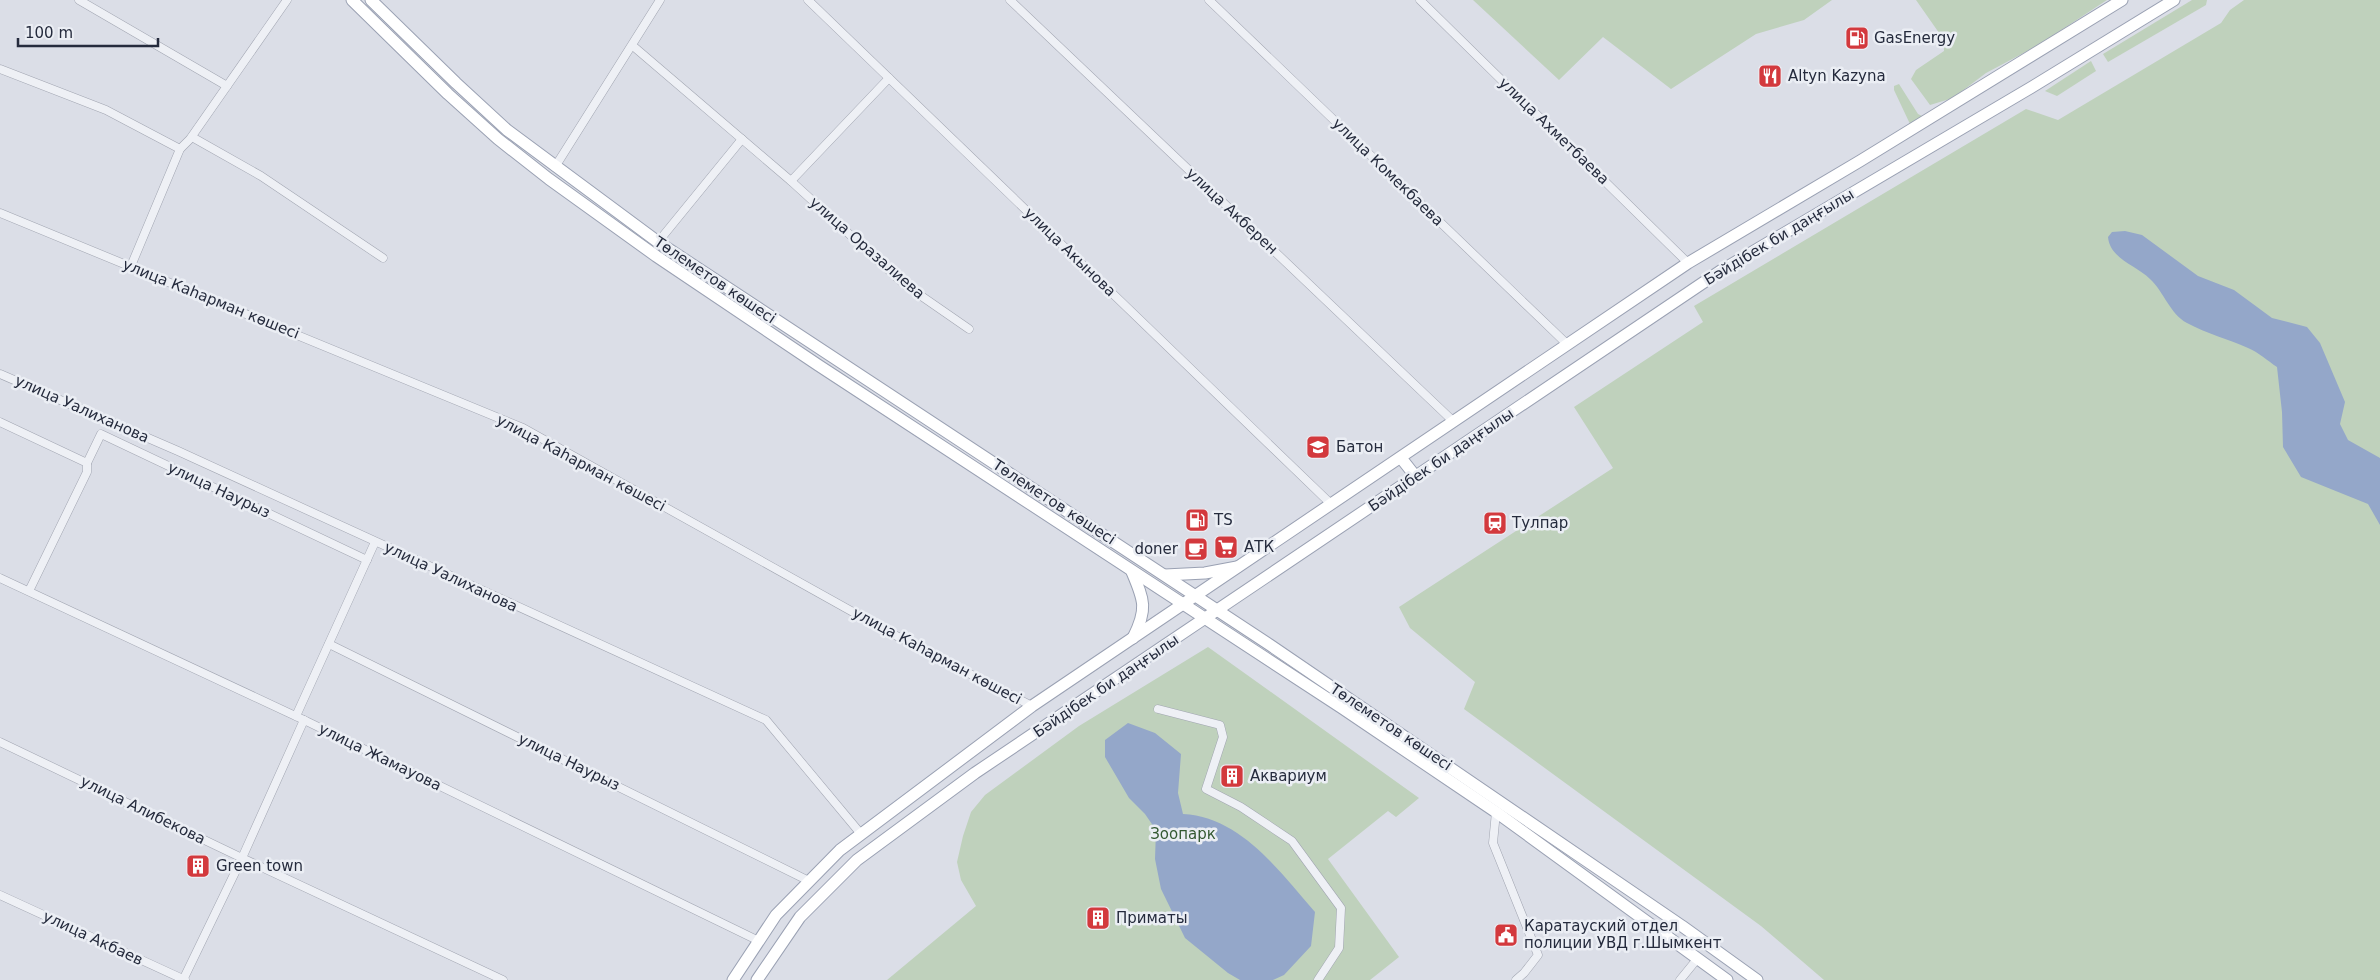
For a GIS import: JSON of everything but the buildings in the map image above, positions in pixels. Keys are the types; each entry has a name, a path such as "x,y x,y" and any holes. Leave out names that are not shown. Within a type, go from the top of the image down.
{"main road":[{"name":"Төлеметов көшесі","path":"352,0 448,94 498,139 549,179 656,256 1132,572 1342,708 1496,812 1727,980"},
{"name":"Төлеметов көшесі","path":"371,0 507,130 658,242 1197,596 1642,899 1757,980"},
{"name":"Бәйдібек би даңғылы","path":"733,980 776,915 809,881 861,834 964,759 1032,706 1688,263 1860,161 2122,0"},
{"name":"Бәйдібек би даңғылы","path":"757,980 800,917 857,860 975,773 1206,620 1722,270 2032,87 2174,0"},
{"path":"1400,458 1416,477"},
{"path":"1165,575 1205,573 1241,566"},
{"path":"1132,572 1144,605 1143,616 1132,640"}],"street":[{"path":"78,0 227,86"},
{"path":"131,266 180,149 192,137 287,0"},
{"path":"556,167 660,0"},
{"name":"улица Акынова","path":"808,0 1331,504"},
{"name":"улица Акберен","path":"1010,0 1454,422"},
{"name":"улица Комекбаева","path":"1209,0 1568,344"},
{"name":"улица Ахметбаева","path":"1420,0 1688,263"},
{"name":"улица Оразалиева","path":"633,46 791,181 904,284 969,330"},
{"path":"0,69 106,110 180,149"},
{"path":"791,181 889,78"},
{"path":"192,137 261,176 383,258"},
{"path":"658,242 742,139"},
{"name":"улица Каһарман көшесі","path":"0,213 523,428 879,626 1032,706"},
{"name":"улица Уалиханова","path":"0,374 178,452 766,720 861,834"},
{"path":"0,422 87,463"},
{"name":"улица Наурыз","path":"29,591 87,472 87,463 101,434 367,560"},
{"path":"296,716 375,542"},
{"name":"улица Жамауова","path":"0,578 296,716 759,941"},
{"name":"улица Наурыз","path":"329,644 809,881"},
{"path":"1158,709 1220,725 1223,737 1206,790 1241,807 1292,841 1341,908 1339,948 1318,980"},
{"path":"184,980 242,858 304,720"},
{"name":"улица Алибекова","path":"0,742 503,980"},
{"path":"1496,812 1494,843 1538,955 1516,980"},
{"name":"улица Акбаев","path":"0,895 184,980"},
{"path":"1680,980 1698,958"}],"green space":[{"path":"1473,0 1832,0 1804,20 1756,34 1671,89 1603,37 1559,80"},
{"path":"1916,0 2107,0 2037,46 1986,73 1953,98 1930,105 1911,79 1916,70 1944,51 1944,40"},
{"path":"2192,0 2207,0 2206,5 2108,62 2103,54"},
{"path":"2244,0 2380,0 2380,980 1824,980 1761,926 1464,709 1475,682 1410,628 1399,607 1613,468 1574,407 1703,322 1694,306 2026,109 2058,120 2221,23 2230,10"},
{"path":"2091,61 2096,71 2057,96 2045,91"},
{"path":"1899,84 1918,114 1924,117 1910,124 1894,90 1894,86"},
{"name":"Зоопарк","path":"1208,647 1419,798 1396,817 1388,811 1328,859 1399,957 1370,980 887,980 976,906 961,880 957,862 971,812 985,795 1079,726"}],"water":[{"path":"2125,231 2142,235 2198,276 2234,290 2272,318 2307,327 2320,343 2345,402 2340,424 2348,440 2380,458 2380,525 2368,504 2301,477 2283,447 2282,412 2277,367 2252,350 2202,330 2181,319 2150,279 2113,251 2108,237 2112,232"},
{"path":"1128,723 1155,733 1181,754 1178,793 1183,814 1204,817 1223,825 1241,836 1273,864 1315,912 1311,946 1284,975 1273,980 1240,980 1228,973 1185,938 1161,889 1155,859 1156,830 1145,814 1129,798 1105,757 1105,740"}],"place":[{"name":"GasEnergy","path":"1857,38"},
{"name":"Altyn Kazyna","path":"1770,76"},
{"name":"Батон","path":"1318,447"},
{"name":"TS","path":"1197,520"},
{"name":"Тулпар","path":"1495,523"},
{"name":"АТК","path":"1226,547"},
{"name":"doner","path":"1196,549"},
{"name":"Аквариум","path":"1232,776"},
{"name":"Green town","path":"198,866"},
{"name":"Приматы","path":"1098,918"},
{"name":"Каратауский отдел полиции УВД г.Шымкент","path":"1506,935"}]}
